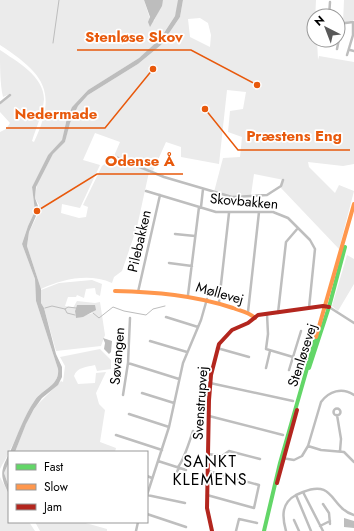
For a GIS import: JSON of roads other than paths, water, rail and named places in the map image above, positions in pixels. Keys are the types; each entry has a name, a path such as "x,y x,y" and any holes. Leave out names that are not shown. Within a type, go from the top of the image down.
{"street":[{"path":"330,2 330,8"},
{"path":"347,55 350,50 354,22"},
{"path":"350,50 354,51"},
{"path":"0,103 10,95"},
{"path":"113,156 164,177 232,197 267,194 281,186 283,180"},
{"path":"188,295 195,236 203,189"},
{"name":"Skovbakken","path":"146,191 216,212 259,211 279,213 288,218 310,240 315,249 309,308"},
{"name":"Pilebakken","path":"138,292 160,195"},
{"name":"Stenløsevej","path":"264,531 302,389 327,308 354,204"},
{"path":"248,312 259,211"},
{"path":"218,302 229,212"},
{"path":"278,313 286,242 298,228"},
{"path":"174,234 195,236"},
{"path":"169,263 192,266"},
{"name":"Møllevej","path":"115,292 188,295 218,302 248,312 255,318 267,314 316,307 327,308"},
{"path":"148,492 169,427 179,379 187,352 198,327 207,299"},
{"path":"327,308 354,323"},
{"path":"267,314 268,334 266,348 270,351 293,357"},
{"path":"166,317 198,327"},
{"name":"Søvangen","path":"123,395 128,362 130,318"},
{"name":"Svenstrupvej","path":"212,531 207,508 209,416 210,383 217,348 226,335 255,318"},
{"path":"289,370 301,331"},
{"path":"150,341 187,352"},
{"name":"Svenstrupvej","path":"217,348 249,357"},
{"path":"266,368 270,351"},
{"path":"128,362 179,379"},
{"path":"210,383 293,401"},
{"path":"283,458 294,460 298,459 304,454 308,446 318,410 325,397 336,391 344,390 354,395"},
{"path":"142,393 174,403"},
{"path":"129,414 169,427"},
{"path":"337,415 341,439 340,451"},
{"path":"209,416 283,435"},
{"path":"175,477 178,467 182,462 184,451 189,445 193,431"},
{"path":"116,435 162,450"},
{"path":"308,446 321,450 340,451 348,455 354,462"},
{"path":"208,454 222,456 229,451 260,459"},
{"path":"158,461 186,470"},
{"path":"207,496 254,508 260,485 208,471"},
{"path":"148,476 152,478"},
{"path":"286,531 283,516 284,509 290,499 296,495 315,488 332,494 344,511 354,515"},
{"path":"303,492 323,531"},
{"path":"148,495 184,503"},
{"path":"296,495 310,531"},
{"path":"320,526 330,522 329,513 323,504"},
{"path":"148,514 186,527"},
{"path":"236,531 239,518 257,523"},
{"path":"294,520 299,531"}],"waterway":[{"path":"53,43 59,0"},
{"path":"45,308 52,306 65,309 67,313 75,315"},
{"path":"93,313 99,318 113,307 124,311 146,315 153,309 165,306"},
{"path":"65,309 68,307 76,308"}],"place":[{"name":"Nedermade","path":"153,69"},
{"name":"Stenløse Skov","path":"257,85"},
{"name":"Præstens Eng","path":"205,109"},
{"name":"Odense Å","path":"37,211"}],"district":[{"name":"SANKT KLEMENS","path":"210,470"}]}
